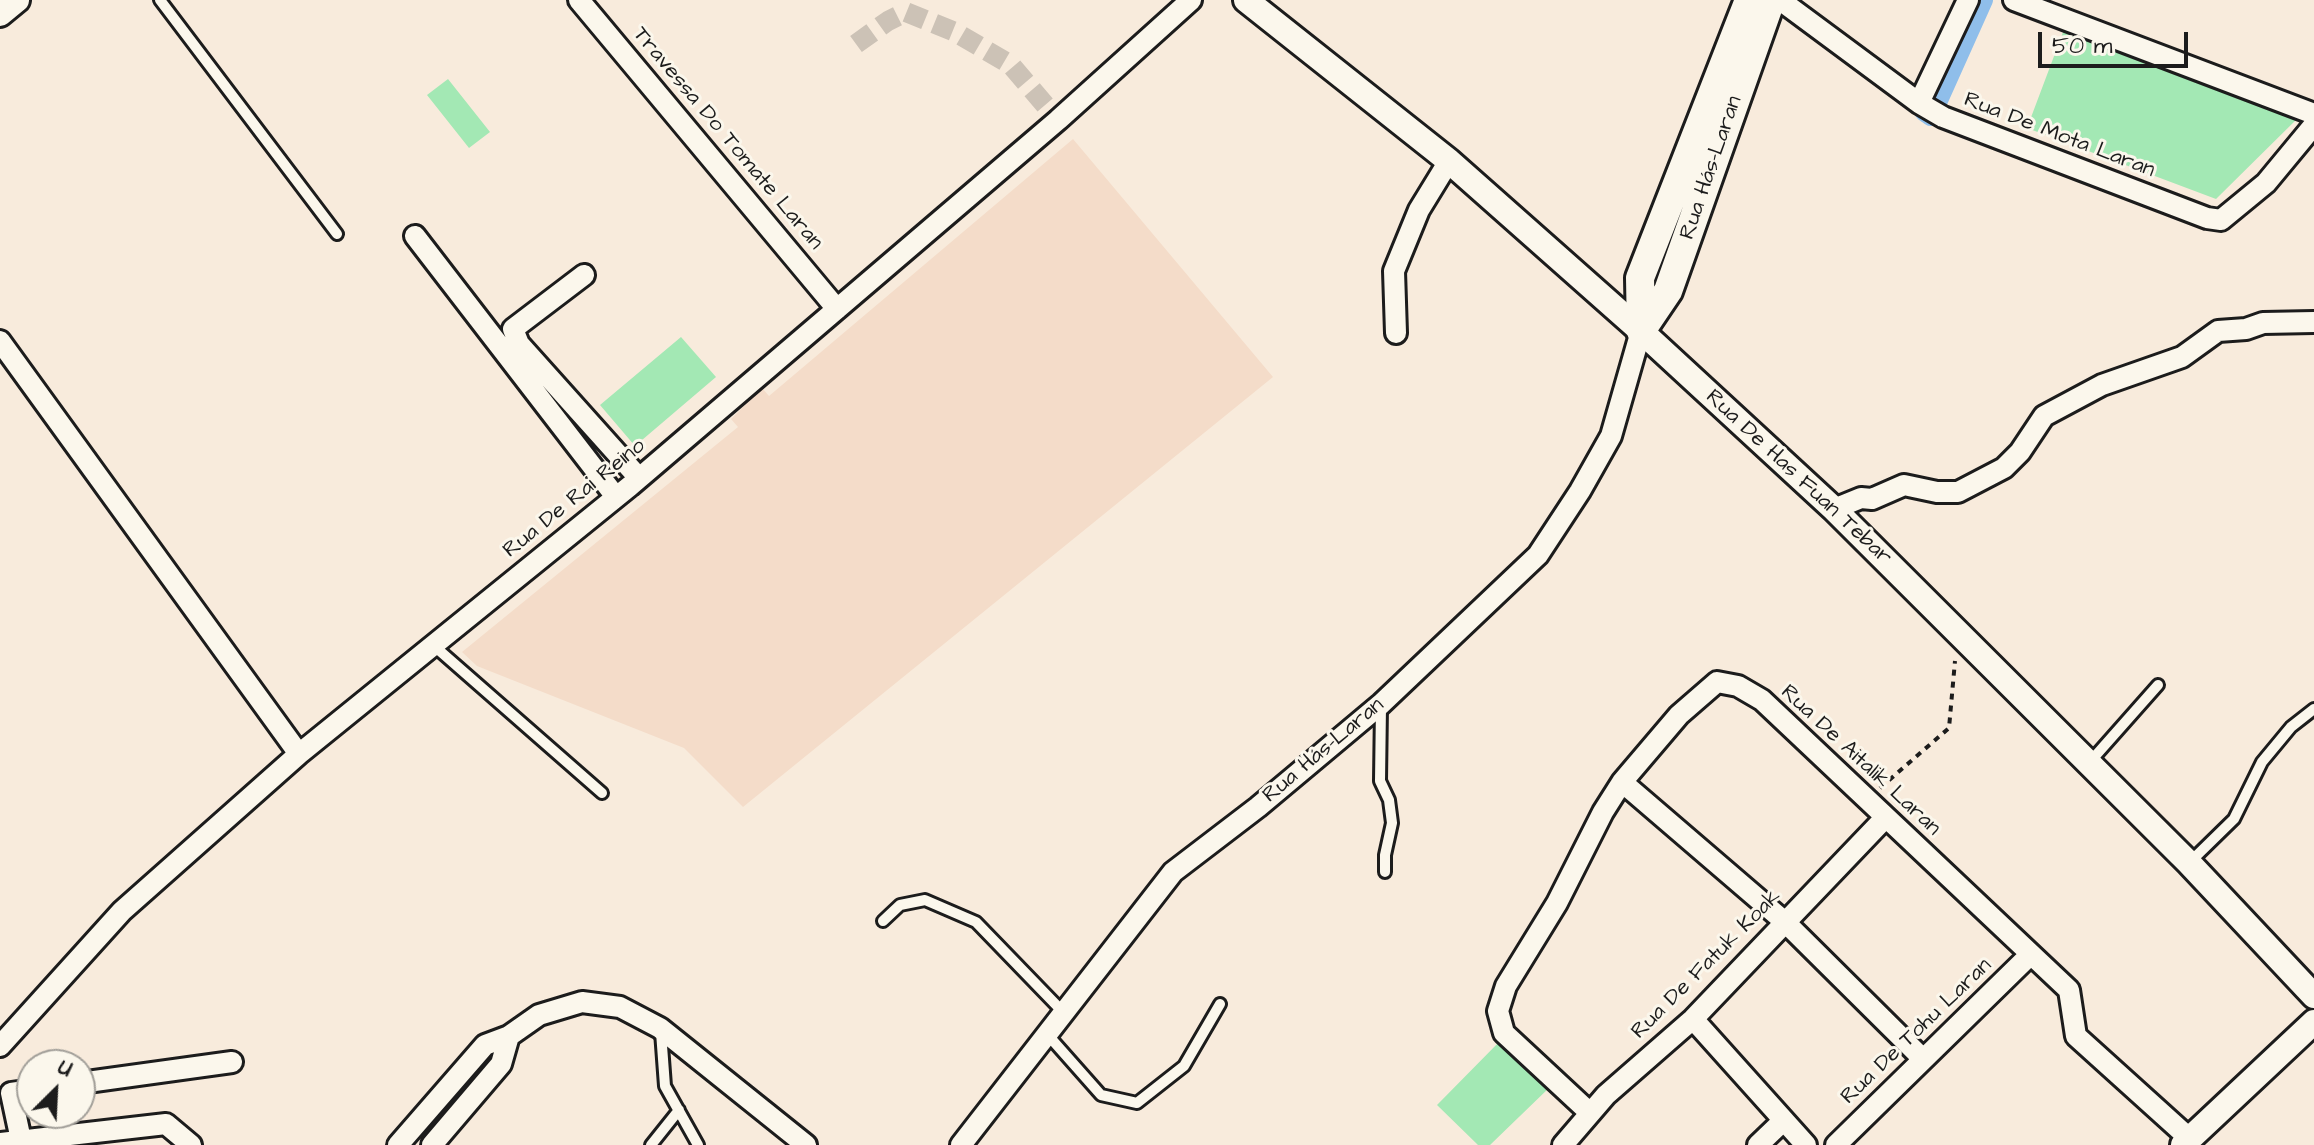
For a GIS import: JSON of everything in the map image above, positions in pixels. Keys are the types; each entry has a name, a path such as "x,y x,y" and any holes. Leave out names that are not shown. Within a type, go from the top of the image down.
{"main road":[{"name":"Rua Hás-Laran","path":"1641,331 1640,278 1749,0"},
{"name":"Rua Hás-Laran","path":"1641,331 1668,291 1771,0"}],"street":[{"path":"0,14 17,0"},
{"name":"Travessa Do Tomate Laran","path":"579,0 837,309"},
{"name":"Rua De Rai Reino","path":"0,1046 122,911 299,754 639,478 1058,120 1191,0"},
{"name":"Rua De Has Fuan Tebar","path":"1246,0 1449,161 1641,331 1834,509 2189,863 2314,996"},
{"name":"Rua De Mota Laran","path":"1780,0 1919,103 1943,117 2207,218 2221,220 2266,183 2314,125"},
{"path":"1919,103 1968,0"},
{"path":"2014,0 2314,114"},
{"path":"1396,333 1394,271 1419,210 1449,161"},
{"path":"415,236 616,497"},
{"path":"584,275 513,329 519,344 639,478"},
{"path":"1834,509 1861,498 1872,499 1904,485 1937,492 1958,492 2004,468 2020,452 2044,416 2102,385 2182,357 2218,331 2246,329 2263,323 2314,322"},
{"name":"Rua Hás-Laran","path":"961,1145 1173,872 1258,807 1381,704 1538,555 1611,436 1641,331"},
{"path":"0,341 299,754"},
{"name":"Rua De Aitalik Laran","path":"1589,1112 1504,1033 1498,1011 1506,986 1557,903 1603,812 1622,782 1679,715 1717,682 1738,686 1762,700 2069,990 2076,1036 2186,1142"},
{"path":"1622,782 1785,922 1922,1058"},
{"name":"Rua De Fatuk Koak","path":"1563,1145 1589,1112 1693,1019 1885,818"},
{"name":"Rua De Tohu Laran","path":"1836,1145 2031,954"},
{"path":"398,1145 485,1045 509,1036 539,1015 582,1002 620,1007 660,1028 806,1145"},
{"path":"1693,1019 1806,1145"},
{"path":"2186,1142 2314,1022"},
{"path":"432,1145 501,1064 509,1036"},
{"path":"96,1081 232,1062"},
{"path":"16,1092 11,1093 16,1116"},
{"path":"1758,1145 1783,1121"},
{"path":"0,1143 166,1124 191,1145"},
{"path":"19,1129 21,1140"}],"lane":[{"path":"160,0 337,234"},
{"path":"433,645 602,793"},
{"path":"2088,765 2158,685"},
{"path":"1381,704 1380,781 1389,800 1392,823 1385,855 1385,872"},
{"path":"2189,863 2234,819 2262,762 2291,727 2314,709"},
{"path":"883,921 900,905 925,900 976,922 1064,1013"},
{"path":"1047,1034 1101,1095 1137,1103 1184,1066 1220,1004"},
{"path":"660,1028 665,1086 698,1145"},
{"path":"651,1145 679,1110"}],"path":[{"path":"1867,799 1949,728 1958,631"}],"shaded area":[{"path":"1073,139 1273,377 743,807 684,748 477,666 462,652 738,427 731,419 762,388 769,396"}],"green space":[{"path":"2065,27 2300,116 2216,199 2027,128"},
{"path":"448,79 490,132 469,148 427,95"},
{"path":"681,337 716,377 635,446 600,405"},
{"path":"1502,1039 1550,1087 1490,1145 1478,1145 1437,1105"}],"waterway":[{"path":"1924,111 1931,116 1983,0"}],"tunnel":[{"path":"856,44 906,12 955,32 1011,65 1058,120"}]}
